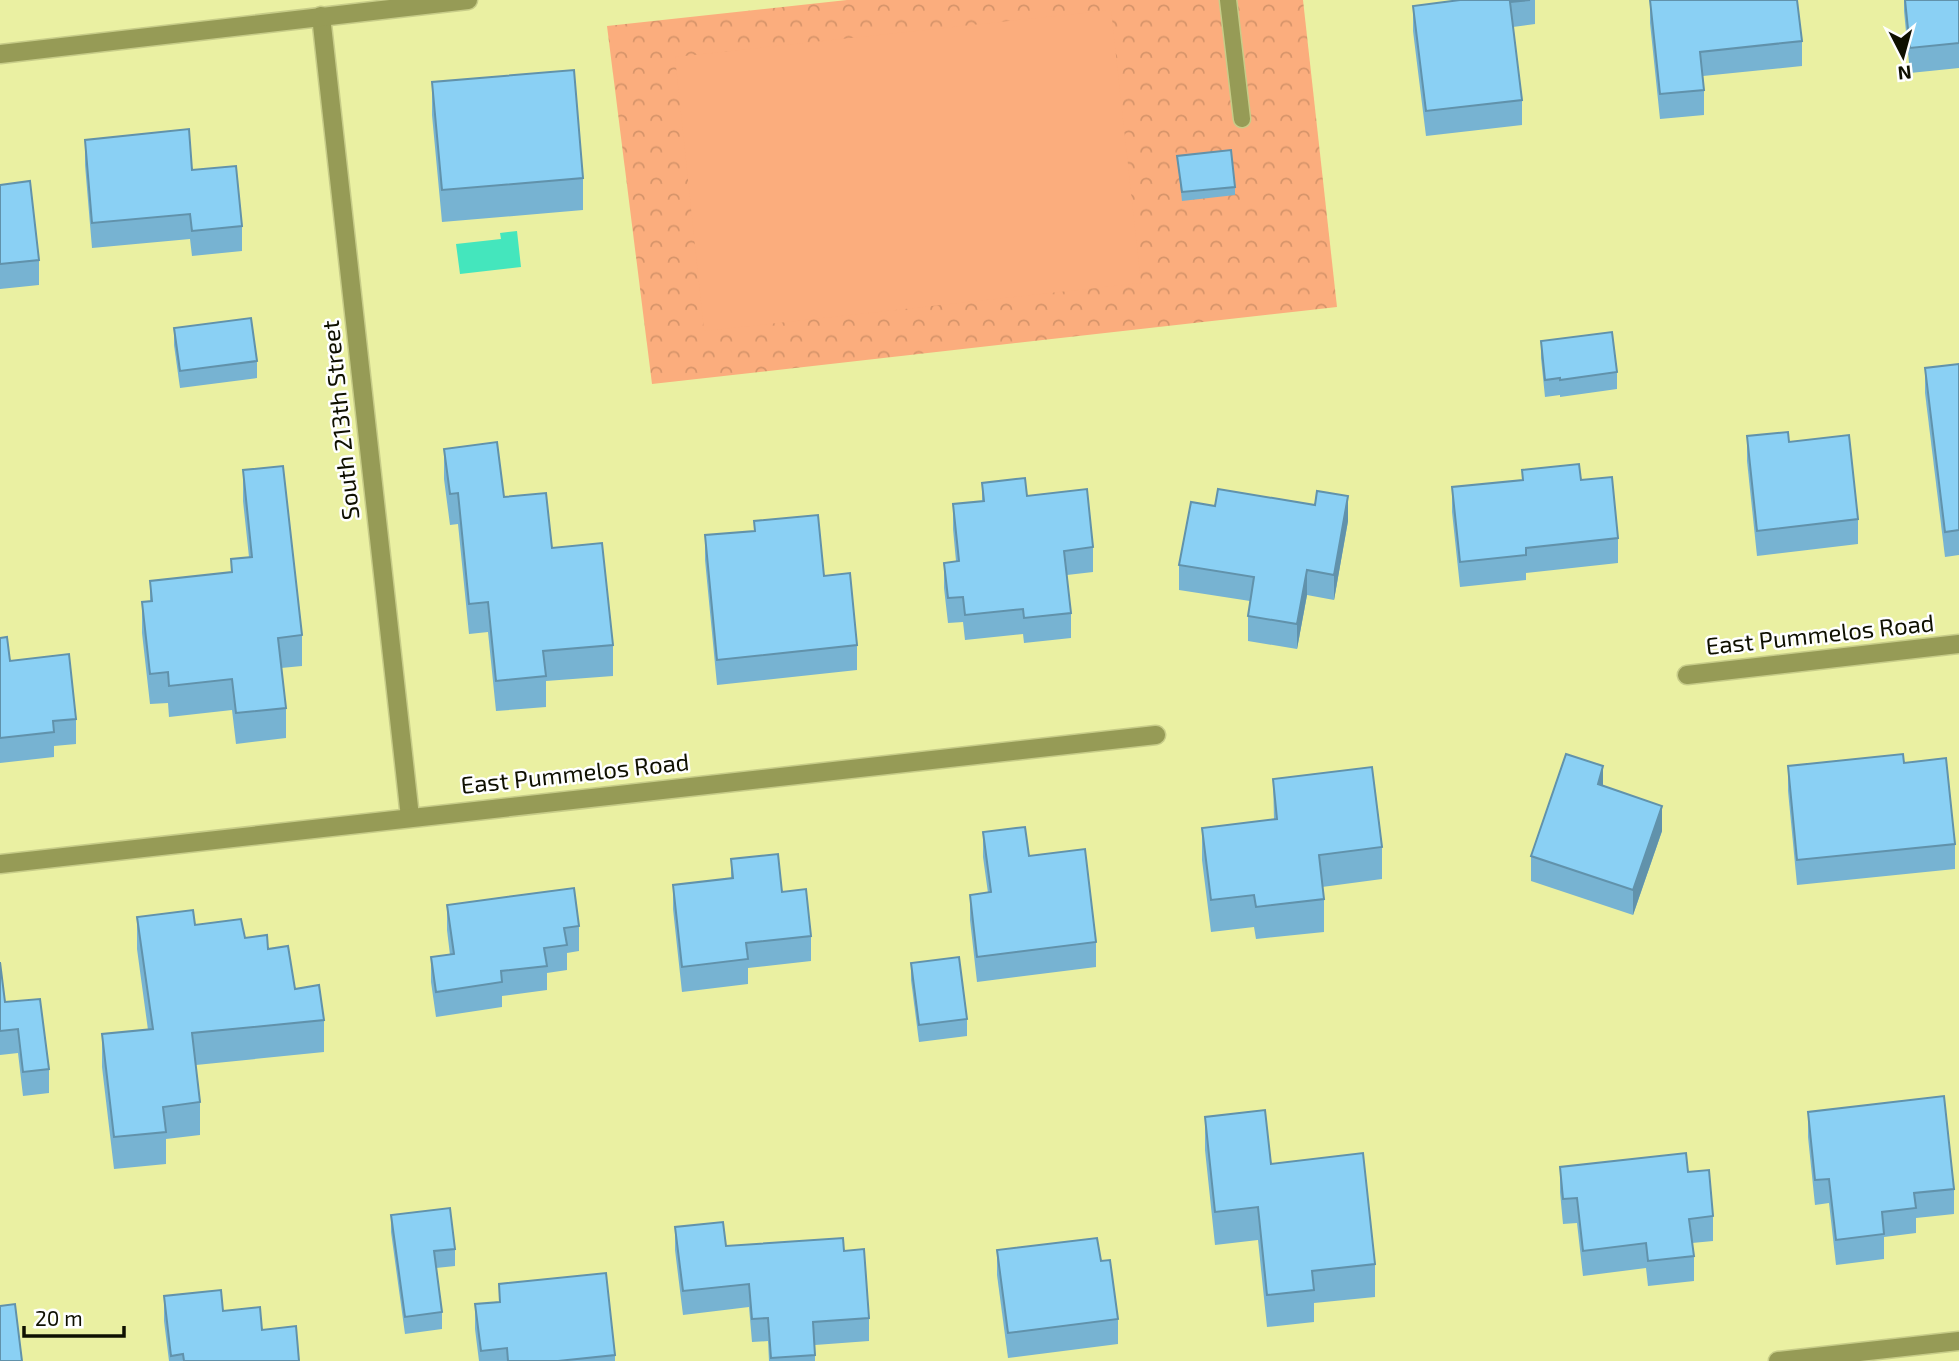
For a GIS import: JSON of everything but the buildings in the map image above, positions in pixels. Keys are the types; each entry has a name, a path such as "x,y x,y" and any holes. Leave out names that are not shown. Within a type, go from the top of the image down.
{"street":[{"path":"0,54 468,0"},
{"name":"South 213th Street","path":"321,16 410,817"},
{"name":"East Pummelos Road","path":"1687,675 1959,644"},
{"name":"East Pummelos Road","path":"0,864 1156,735"},
{"path":"1779,1361 1959,1341"}],"lane":[{"path":"1228,0 1242,119"}],"green space":[{"path":"847,0 1303,0 1337,307 652,384 607,26"},
{"path":"1111,10 1141,283 704,331 675,57"}],"water":[{"path":"517,231 521,267 460,274 456,244 501,239 500,233"}]}
